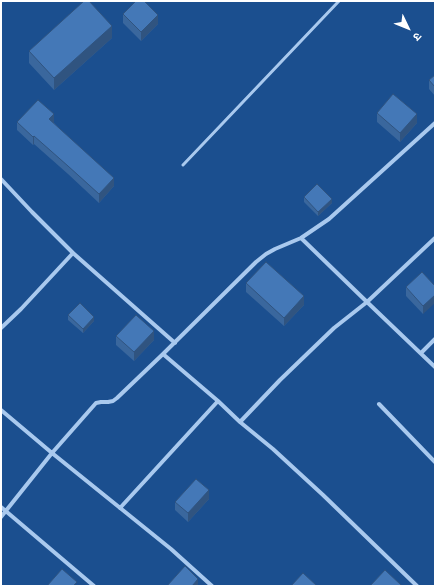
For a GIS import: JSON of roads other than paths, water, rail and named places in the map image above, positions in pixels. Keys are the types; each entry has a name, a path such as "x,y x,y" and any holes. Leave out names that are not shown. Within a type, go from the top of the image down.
{"street":[{"path":"1,517 52,454 96,404 101,402 112,402 256,262 275,249 301,238 329,219 435,123"},
{"path":"1,179 73,253 175,342"},
{"path":"301,238 435,367"},
{"path":"240,422 280,380 329,334 367,302 435,238"},
{"path":"1,328 21,309 73,253"},
{"path":"421,352 435,339"},
{"path":"163,354 273,449 417,586"},
{"path":"120,508 218,400"},
{"path":"379,404 435,462"},
{"path":"1,410 52,454 172,550 212,586"},
{"path":"1,507 94,586"}],"lane":[{"path":"183,164 340,1"}]}
